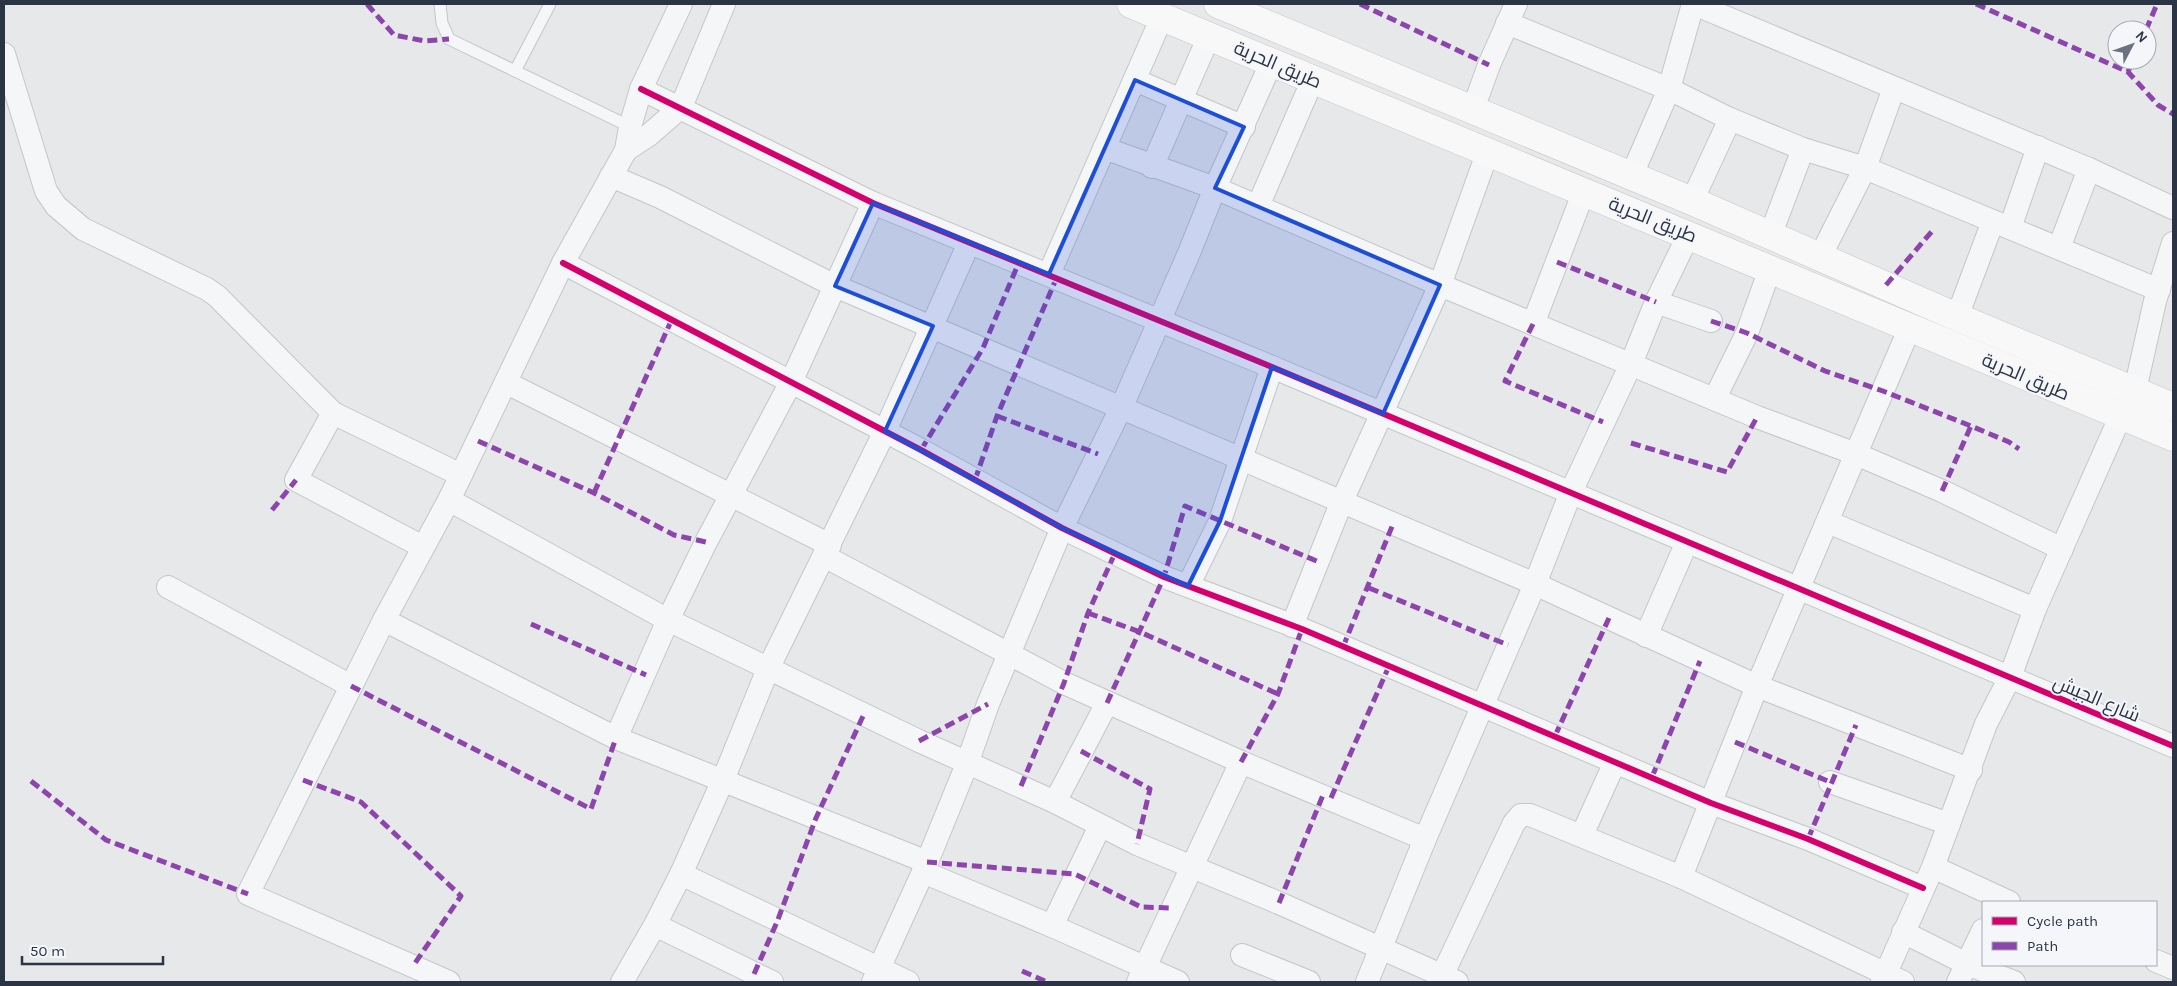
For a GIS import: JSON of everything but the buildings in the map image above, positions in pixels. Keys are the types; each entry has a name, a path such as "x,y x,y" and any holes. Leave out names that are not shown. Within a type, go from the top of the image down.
{"main road":[{"name":"طريق الحرية","path":"1131,4 1689,234 2173,437"},
{"name":"طريق الحرية","path":"1223,5 1472,112 1692,202 1957,317 2173,407"}],"street":[{"path":"639,131 641,89 681,4"},
{"path":"448,982 248,894 384,620 449,500 507,383 563,263 611,176 639,131 681,107 724,4"},
{"path":"1631,177 1669,89 1694,4 2038,147 2173,208"},
{"path":"1472,112 1512,13 1730,119 1803,150 1865,168 2059,248 2162,299"},
{"path":"1049,274 1162,17"},
{"path":"1152,167 1209,36"},
{"path":"4,54 43,184 56,206 83,229 207,288 333,413 461,475"},
{"path":"877,975 925,867 1009,654 1062,528 1122,406 1160,320 1214,188 1244,127 1272,61"},
{"path":"1258,206 1313,79"},
{"path":"1135,80 1244,127"},
{"path":"1820,257 1865,168 1894,88"},
{"name":"شارع الجيش","path":"641,89 873,203 1160,320 1687,542 1799,587 2173,746"},
{"path":"1692,202 1730,119"},
{"path":"1957,317 2038,147"},
{"path":"1104,148 1214,188 1440,285 1757,417 1856,454 1942,491 2062,549"},
{"path":"1770,236 1803,150"},
{"path":"1292,626 1342,501 1440,285 1488,152"},
{"path":"2059,248 2089,169"},
{"path":"611,176 660,197 835,286 933,326 1019,365 1122,406 1536,584 1757,686 1971,770"},
{"path":"1533,324 1584,191"},
{"path":"616,738 668,620 706,542 791,382 873,203"},
{"path":"1366,982 1425,839 1536,584 1571,492 1631,364 1656,302 1689,234"},
{"path":"630,980 681,874 723,780 768,669 884,431 969,243"},
{"path":"2135,390 2162,299 2173,243"},
{"path":"563,263 884,431 1062,528 1188,586 1292,626 1711,803 1808,839 1923,888"},
{"path":"1715,398 1747,333 1770,269"},
{"path":"1656,302 1711,322"},
{"path":"1681,877 1757,686 1910,327"},
{"path":"1188,586 1220,521 1272,367"},
{"path":"507,383 732,496 1009,654 1107,703 1241,762 1425,839"},
{"path":"333,413 296,480 423,548"},
{"path":"449,500 668,620 768,669 967,764 1055,802 1136,844 1279,903 1450,979 1516,819 1521,815 1530,814 1681,877 1890,979 1903,932 1932,868 1971,770 1986,724 2010,677 2035,609 2121,415"},
{"path":"1828,522 2035,609"},
{"path":"1646,636 1687,542"},
{"path":"168,587 351,686"},
{"path":"384,620 616,738 723,780 925,867 1052,926 1141,975 1178,982"},
{"path":"1055,802 1107,703"},
{"path":"1141,975 1241,762"},
{"path":"1582,835 1615,762"},
{"path":"1830,782 1949,824"},
{"path":"1052,926 1100,826"},
{"path":"1932,868 2002,901"},
{"path":"681,874 877,975 908,982"},
{"path":"655,925 772,982"},
{"path":"1903,932 1963,973 2014,982"},
{"path":"1963,973 1982,932"},
{"path":"1242,955 1309,982"},
{"path":"2157,961 2173,968"}],"lane":[{"path":"440,4 442,23 449,39 639,131"},
{"path":"515,71 550,4"}],"highlighted area":[{"path":"1135,80 1244,127 1215,188 1440,285 1383,414 1272,367 1220,521 1188,586 1062,528 885,431 933,326 835,286 873,203 1049,274"}],"marked path":[{"path":"367,4 394,35 425,41 449,39"},
{"path":"1360,4 1489,65"},
{"path":"1976,4 2128,72 2158,105 2173,114"},
{"path":"2150,20 2157,4"},
{"path":"1886,285 1933,230"},
{"path":"921,450 983,348 1019,262"},
{"path":"1557,262 1656,302"},
{"path":"975,480 997,416 1057,277"},
{"path":"594,493 672,319"},
{"path":"1711,321 1747,333 1825,371 1883,391 1971,426 2009,442 2019,449"},
{"path":"1533,324 1505,381 1603,422"},
{"path":"997,416 1098,454"},
{"path":"1631,443 1727,472 1757,417"},
{"path":"1942,491 1971,426"},
{"path":"478,441 594,493 674,535 706,542"},
{"path":"272,510 296,480"},
{"path":"1107,703 1164,577 1185,506 1319,562"},
{"path":"1343,647 1393,524"},
{"path":"1021,786 1064,683 1088,613 1115,553"},
{"path":"1369,588 1508,645"},
{"path":"1088,613 1140,632 1278,694"},
{"path":"1555,736 1609,618"},
{"path":"531,624 646,675"},
{"path":"1241,762 1278,694 1302,629"},
{"path":"1652,777 1700,661"},
{"path":"1331,798 1389,666"},
{"path":"351,686 591,809 616,738"},
{"path":"919,741 988,704"},
{"path":"754,974 777,922 816,818 864,714"},
{"path":"1808,839 1856,725"},
{"path":"1735,742 1830,782"},
{"path":"1081,751 1150,789 1137,844"},
{"path":"303,780 361,802 461,896 413,966"},
{"path":"31,781 106,840 248,894"},
{"path":"1279,903 1323,795"},
{"path":"927,862 1075,874 1141,907 1171,908"},
{"path":"1022,971 1047,982"}],"cycle path":[{"path":"641,89 873,203 1272,367 2173,746"},
{"path":"563,263 921,450 1062,528 1164,577 1302,629 1711,803 1808,839 1923,888"}]}
